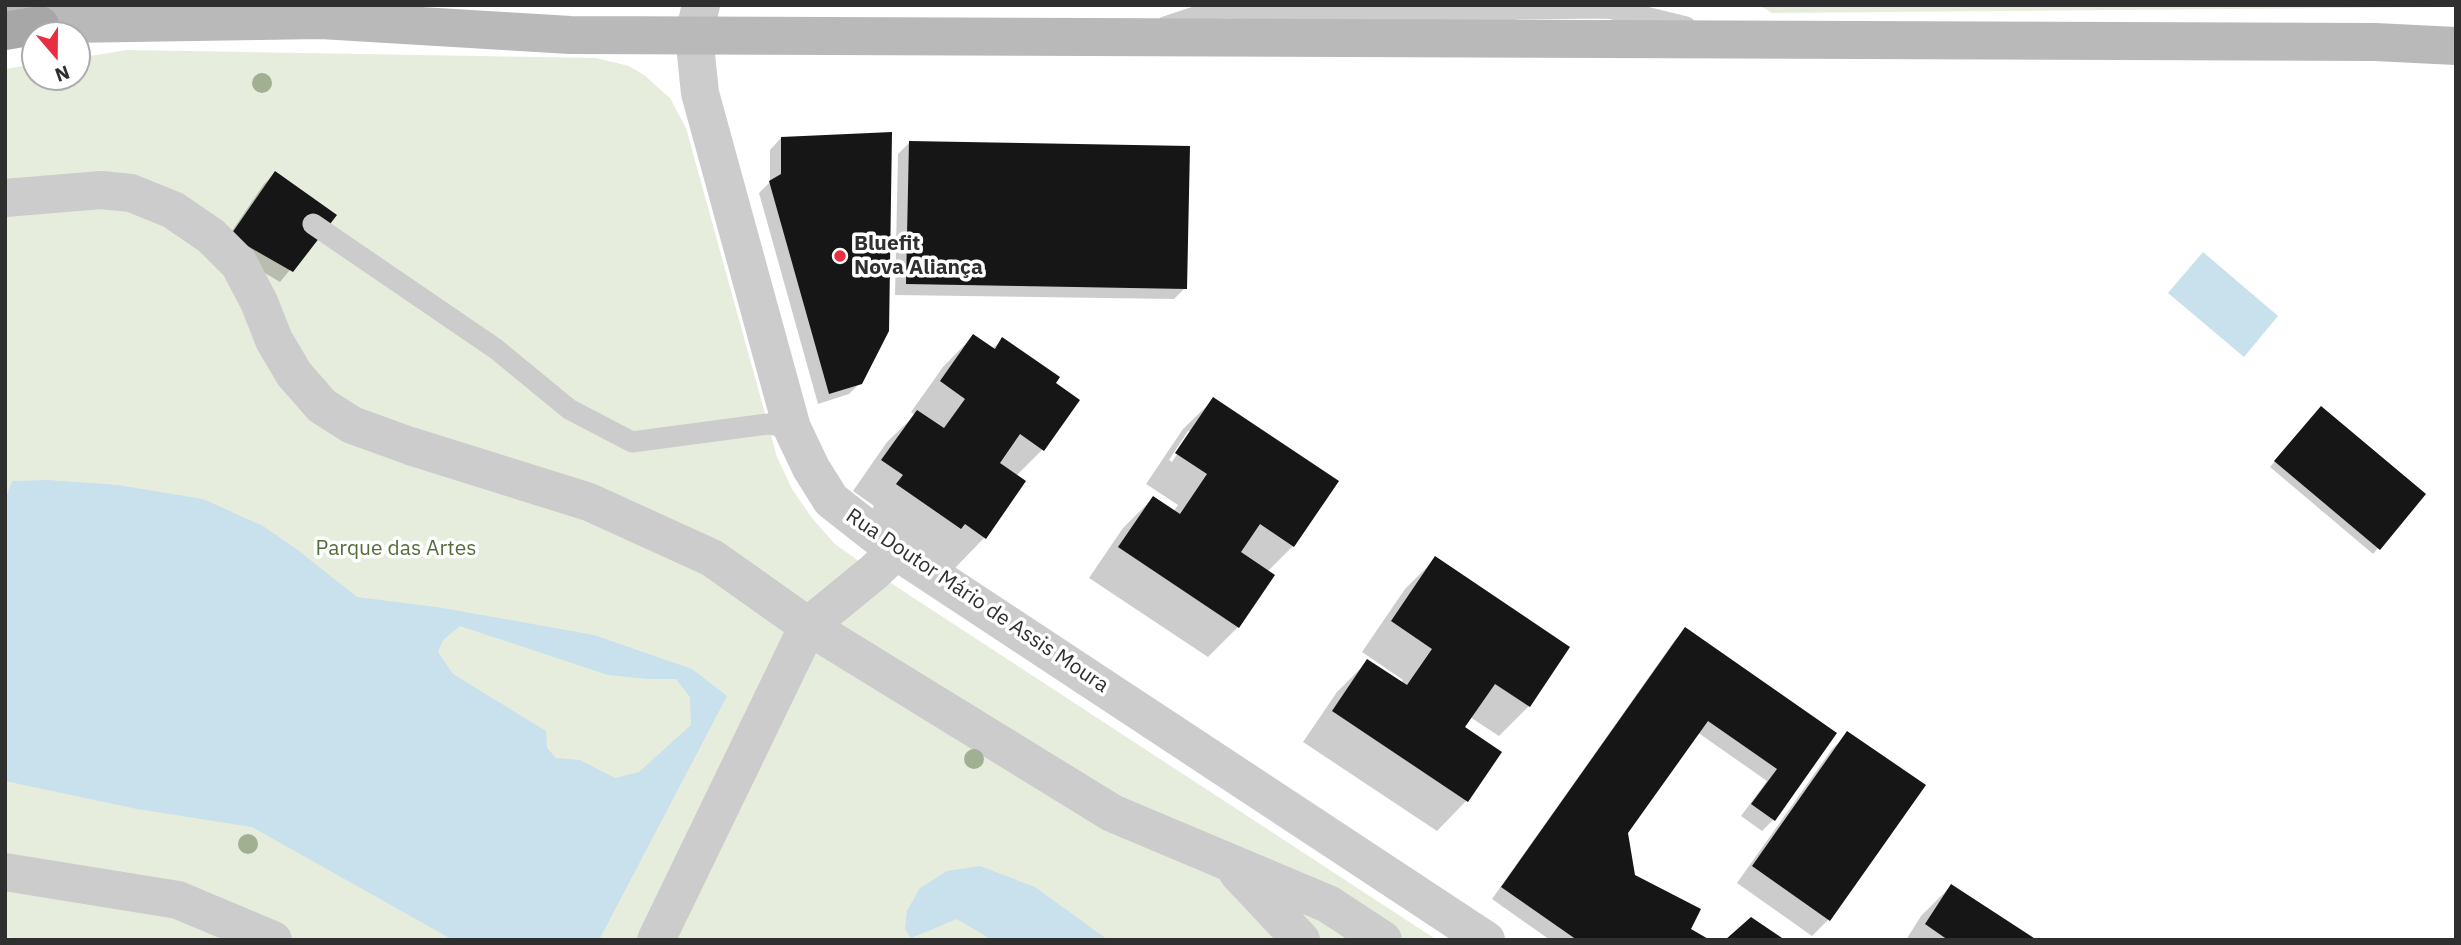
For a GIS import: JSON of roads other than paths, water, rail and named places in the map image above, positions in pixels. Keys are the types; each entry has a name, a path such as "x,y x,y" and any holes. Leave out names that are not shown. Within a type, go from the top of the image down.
{"main road":[{"path":"321,20 409,5"},
{"path":"17,27 321,20 570,35 698,20 1133,38 2361,42 2456,46"}],"street":[{"name":"Rua Doutor Mário de Assis Moura","path":"698,20 700,93 792,428 811,468 831,500 897,551 1486,940"},
{"path":"5,198 101,190 131,193 173,210 211,236 239,264 259,302 274,340 294,374 322,406 352,425 589,502 712,558 808,626 1112,813 1328,904 1383,940"},
{"path":"656,940 808,626 897,551"},
{"path":"1227,861 1301,940"},
{"path":"5,872 178,900 273,940"}],"lane":[{"path":"1133,38 1222,8 1609,8 1733,39"},
{"path":"313,223 496,349 569,409 632,442 767,424 792,428"}],"water":[{"path":"2203,252 2278,316 2244,357 2168,293"},
{"path":"48,480 118,485 203,499 263,526 357,597 437,607 594,635 692,669 727,696 599,940 453,940 252,827 137,809 5,781 5,501 12,481","holes":["460,626 608,675 676,679 690,697 691,725 639,772 615,778 580,760 556,758 547,748 546,731 453,674 438,652 443,640"]},
{"path":"980,866 1035,887 1108,940 992,940 957,919 911,938 905,929 907,911 920,888 947,871"}],"place":[{"name":"Bluefit Nova Aliança","path":"840,256"}],"park label":[{"name":"Parque das Artes","path":"396,549"}]}
